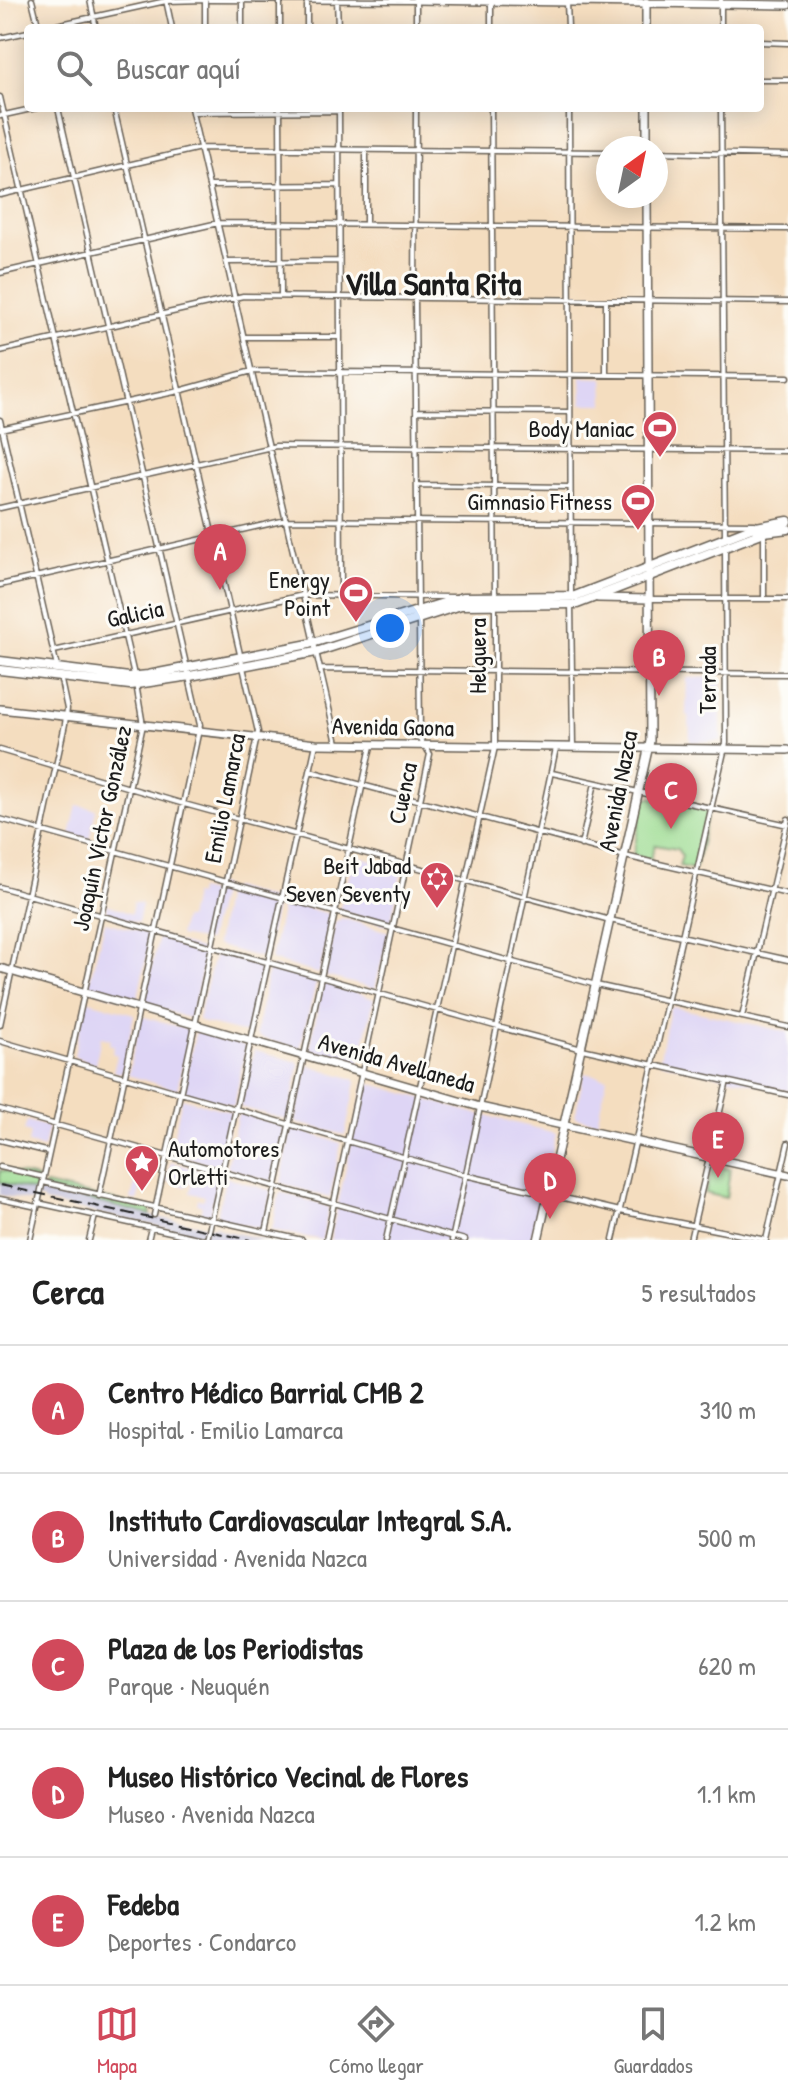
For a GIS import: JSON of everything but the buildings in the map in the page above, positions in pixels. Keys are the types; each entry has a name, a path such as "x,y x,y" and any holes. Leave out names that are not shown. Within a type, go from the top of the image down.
{"main road":[{"path":"416,0 788,5"},
{"path":"646,2 646,24"},
{"path":"647,112 647,136"},
{"name":"Avenida Nazca","path":"538,1240 649,749 647,208"},
{"path":"572,601 788,521"},
{"path":"763,528 788,529"},
{"path":"596,598 650,572"},
{"path":"0,661 135,681 315,648 463,597 572,601 650,599"},
{"path":"418,614 495,600"},
{"path":"0,670 59,672"},
{"name":"Avenida Gaona","path":"0,709 316,744 788,750"},
{"name":"Avenida Avellaneda","path":"0,968 480,1107 784,1174"}],"street":[{"path":"32,0 40,24"},
{"path":"90,0 95,24"},
{"path":"58,24 166,1 206,0 416,0 416,24"},
{"path":"205,24 206,0"},
{"path":"242,0 242,24"},
{"path":"280,0 280,24"},
{"path":"337,0 338,24"},
{"path":"166,1 171,24"},
{"path":"307,1 307,24"},
{"path":"491,1 491,24"},
{"path":"567,1 568,24"},
{"path":"721,2 721,24"},
{"path":"0,38 24,33"},
{"path":"764,42 788,43"},
{"path":"764,80 788,80"},
{"name":"Joaquín Victor González","path":"0,97 143,725 30,1240"},
{"path":"2,116 24,111"},
{"path":"59,112 189,672 199,731 99,1196"},
{"name":"Emilio Lamarca","path":"115,112 257,730 154,1215"},
{"path":"192,112 337,745"},
{"path":"280,112 281,296"},
{"path":"339,112 341,595"},
{"name":"Cuenca","path":"326,1240 430,754 420,739 416,112"},
{"name":"Helguera","path":"386,1240 495,747 491,112"},
{"path":"569,112 573,749"},
{"name":"Terrada","path":"613,1240 724,751 721,112"},
{"path":"0,195 200,148 596,152"},
{"path":"366,150 366,224"},
{"path":"668,152 788,155"},
{"path":"209,186 338,185"},
{"path":"0,273 218,223 788,229"},
{"path":"226,262 339,261"},
{"path":"0,351 234,297 788,302"},
{"path":"606,300 606,374"},
{"path":"244,337 340,337"},
{"path":"1,429 179,391 252,371 788,377"},
{"path":"416,411 569,412"},
{"path":"0,420 59,672 66,716 0,1025"},
{"path":"0,508 269,446 788,451"},
{"path":"417,485 570,487"},
{"path":"0,585 286,520 725,524 763,528 764,599"},
{"name":"Galicia","path":"54,651 303,595 463,597"},
{"path":"650,599 788,599"},
{"path":"320,669 788,674"},
{"path":"0,1199 207,1240 316,744"},
{"path":"266,1232 371,746"},
{"path":"453,1238 556,748"},
{"path":"0,750 128,789 525,898 788,960"},
{"path":"310,771 581,845 788,894"},
{"path":"552,773 788,823 742,1017"},
{"path":"581,845 595,783"},
{"path":"0,819 452,947 596,985 788,1027"},
{"path":"0,887 498,1027 788,1095"},
{"path":"0,1041 465,1175 620,1211 766,1240 784,1174 788,1143"},
{"path":"690,1240 727,1081"},
{"path":"0,1109 465,1240"},
{"path":"0,1140 49,1152"},
{"path":"0,1167 99,1196 302,1240"},
{"path":"89,1240 95,1216"},
{"path":"148,1240 151,1228"}],"shaded area":[{"path":"581,377 603,378 604,404 582,404"},
{"path":"718,677 721,680 721,741 690,742 689,716 686,715 687,678"},
{"path":"77,805 96,809 89,841 70,835"},
{"path":"355,855 402,869 390,926 339,911"},
{"path":"213,882 222,886 208,941 179,936 183,918 188,919 193,895 197,896 198,890 211,893"},
{"path":"232,887 277,901 265,959 216,945 225,892"},
{"path":"133,902 142,904 138,923 106,913 107,904 131,914"},
{"path":"286,902 329,914 332,918 319,974 271,960 282,905"},
{"path":"342,918 389,932 375,989 325,976 335,922"},
{"path":"105,922 151,934 137,1002 88,987"},
{"path":"159,936 206,951 191,1019 143,1003"},
{"path":"215,953 264,965 249,1034 198,1019"},
{"path":"273,967 317,980 300,1049 256,1034 268,970"},
{"path":"327,982 374,999 359,1066 310,1050 322,985"},
{"path":"86,1000 134,1014 122,1073 113,1072 117,1055 112,1053 114,1046 109,1044 110,1039 101,1037 95,1065 74,1056"},
{"path":"673,1007 788,1032 788,1091 659,1062 670,1009"},
{"path":"141,1016 190,1030 177,1090 128,1075"},
{"path":"198,1031 246,1046 234,1106 183,1091"},
{"path":"254,1050 299,1065 288,1120 240,1107"},
{"path":"308,1065 356,1082 345,1135 295,1120"},
{"path":"584,1073 607,1078 597,1122 575,1117"},
{"path":"365,1082 556,1133 531,1240 330,1240"},
{"path":"182,1098 232,1112 219,1167 170,1153"},
{"path":"241,1113 286,1127 272,1182 227,1168 237,1116"},
{"path":"27,1121 48,1127 43,1148 28,1144 30,1133 24,1131"},
{"path":"295,1129 341,1143 330,1198 281,1183 291,1131"},
{"path":"143,1153 154,1157 147,1186 141,1185 137,1201 131,1199"},
{"path":"171,1162 218,1175 210,1215 200,1214 202,1206 197,1204 198,1199 203,1200 205,1196 190,1193 192,1183 188,1182 186,1187 165,1180"},
{"path":"226,1177 271,1191 263,1229 218,1219"},
{"path":"0,1182 38,1192 43,1192 45,1188 156,1217 215,1225 222,1230 267,1240 222,1240 44,1202 42,1199 35,1198 34,1202 0,1195"},
{"path":"280,1192 329,1207 322,1240 272,1230"}],"green space":[{"path":"649,797 708,811 696,867 693,869 679,866 682,856 677,849 655,845 650,860 633,855 643,802"},
{"path":"714,1166 730,1169 726,1198 705,1193"},
{"path":"0,1170 37,1178 37,1190 0,1182"},
{"path":"45,1185 150,1208 151,1215 43,1189"}],"railway":[{"path":"0,1185 250,1240"}],"place":[{"name":"Body Maniac","path":"660,459"},
{"name":"Gimnasio Fitness","path":"638,532"},
{"name":"Centro Médico Barrial CMB 2","path":"220,590"},
{"name":"Energy Point","path":"356,624"},
{"name":"Instituto Cardiovascular Integral S.A.","path":"659,696"},
{"name":"Plaza de los Periodistas","path":"671,829"},
{"name":"Beit Jabad Seven Seventy","path":"437,910"},
{"name":"Fedeba","path":"718,1178"},
{"name":"Automotores Orletti","path":"142,1193"},
{"name":"Museo Histórico Vecinal de Flores","path":"550,1219"}],"district":[{"name":"Villa Santa Rita","path":"433,283"}]}
